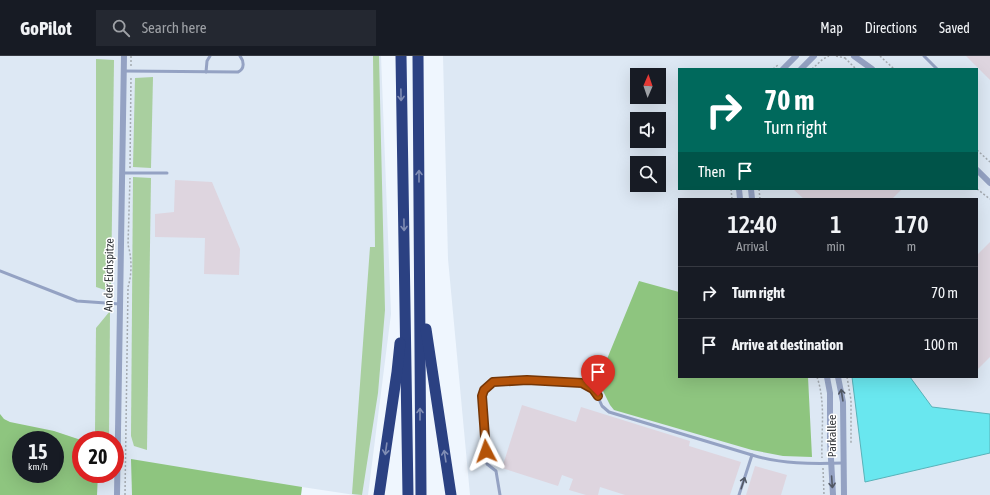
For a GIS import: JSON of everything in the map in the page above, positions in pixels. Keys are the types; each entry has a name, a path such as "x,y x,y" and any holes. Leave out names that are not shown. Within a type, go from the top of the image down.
{"highway":[{"path":"401,56 408,495"},
{"path":"418,56 421,495"},
{"path":"420,229 428,343 451,495"},
{"path":"379,495 397,372 404,257"}],"street":[{"name":"An der Eichspitze","path":"116,495 124,56"},
{"path":"784,68 796,56"},
{"path":"802,68 814,56"},
{"path":"854,56 871,68"},
{"path":"862,56 871,68"},
{"path":"978,171 990,183"},
{"name":"Parkallee","path":"827,378 830,393 829,434 833,495"},
{"name":"Parkallee","path":"838,378 843,402 844,495"}],"lane":[{"path":"206,72 207,61 210,56"},
{"path":"124,71 240,71 243,67 243,61 240,56"},
{"path":"924,56 936,68"},
{"path":"122,173 167,173"},
{"path":"0,271 77,301 120,304"},
{"path":"500,495 496,471 487,464 482,396 484,390 493,382 527,380 582,383 593,389 602,406 610,412 768,460 798,463 843,463"},
{"path":"739,495 752,455"}],"path":[{"path":"125,495 128,287 131,263 131,255 128,245 132,56"},
{"path":"813,68 823,59 829,56"},
{"path":"836,56 846,57 855,68"},
{"path":"880,56 893,68"},
{"path":"978,151 990,162"},
{"path":"978,189 990,199"},
{"path":"817,378 821,388 822,400 821,443 824,495"}],"shaded area":[{"path":"0,56 381,56 391,314 368,495 355,495 302,487 301,495 0,495"},
{"path":"443,56 990,56 990,495 470,495 448,259"}],"green space":[{"path":"373,56 379,56 385,310 378,393 362,495 352,494 370,247 375,247"},
{"path":"96,59 114,60 111,292 96,287"},
{"path":"153,77 151,168 133,167 135,78"},
{"path":"133,177 151,178 147,450 134,446 131,436"},
{"path":"639,281 678,292 678,378 808,378 812,457 783,456 752,450 614,410 598,381"},
{"path":"110,311 109,431 95,431 96,328"},
{"path":"0,414 4,419 10,422 54,431 12,431 12,483 64,483 64,434 72,437 72,483 98,483 97,495 0,495"},
{"path":"131,459 302,487 301,495 132,495"}],"water":[{"path":"852,378 911,378 932,407 990,414 990,453 865,482"}],"building":[{"path":"966,56 990,56 990,80"},
{"path":"175,180 212,182 240,249 239,275 204,274 205,238 155,237 155,214 174,212"},
{"path":"794,190 901,190 893,198 803,198"},
{"path":"990,242 990,357 978,369 978,254"},
{"path":"522,405 576,422 581,407 690,441 689,446 741,462 730,495 625,495 600,487 598,495 586,495 569,490 573,479 562,475 558,486 502,468"},
{"path":"755,466 787,475 781,495 746,495"}],"route":[{"path":"486,451 482,396 484,390 493,382 527,380 582,383 593,389 598,396"}]}
